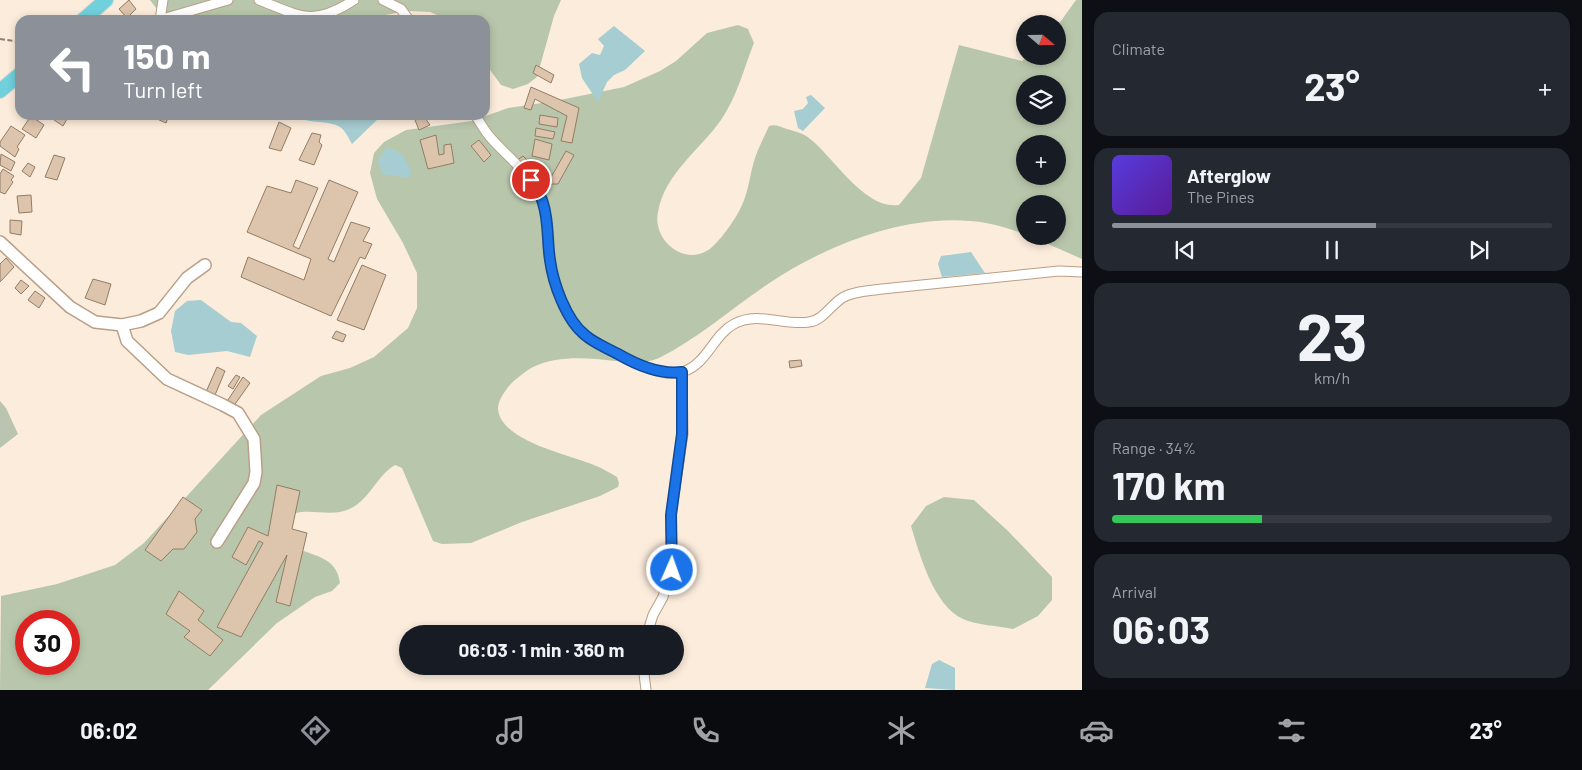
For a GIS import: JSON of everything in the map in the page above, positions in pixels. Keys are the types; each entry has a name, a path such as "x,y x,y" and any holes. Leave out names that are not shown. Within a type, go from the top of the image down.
{"main road":[{"path":"89,15 106,0"},
{"path":"0,91 15,78"}],"street":[{"path":"160,15 163,0"},
{"path":"176,15 228,0"},
{"path":"258,0 300,15"},
{"path":"325,15 354,0"},
{"path":"383,0 401,9 405,15"},
{"path":"479,120 490,136 531,180 543,202 548,225 550,260 557,290 566,311 584,334 621,356 651,369 669,373 682,372 698,364 721,335 734,324 761,317 810,322 828,312 842,298 856,293 1081,268"},
{"path":"0,242 70,307 95,322 122,325 141,321 159,313 187,278 205,265"},
{"path":"122,325 127,341 147,362 167,379 238,413 254,439 256,472 254,483 217,542"},
{"path":"650,625 663,597 672,570 671,515 682,434 682,372"},
{"path":"644,675 646,690"}],"path":[{"path":"0,39 15,41"}],"green space":[{"path":"150,0 561,0 554,16 537,77 528,84 513,89 501,85 490,70 490,15 437,15 430,12 409,11 385,15 167,15 156,8"},
{"path":"1076,0 1082,0 1082,259 1050,245 1066,245 1066,195 1016,195 1016,231 977,222 944,220 891,228 864,236 814,257 790,270 702,332 654,360 632,362 574,358 543,363 524,373 507,389 498,404 501,420 522,438 594,465 612,474 617,477 618,487 600,496 522,522 471,543 442,544 433,541 402,468 395,465 388,470 361,501 347,510 331,513 298,513 290,515 284,520 301,550 321,557 331,564 338,575 340,583 332,591 315,597 277,623 208,690 0,690 1,596 57,584 115,565 144,543 261,415 321,376 350,368 374,357 408,328 417,308 417,273 403,243 377,199 370,173 374,153 384,142 406,130 475,120 490,120 490,114 508,108 624,87 660,71 676,61 707,33 738,25 748,29 754,43 736,92 727,111 713,131 675,174 662,198 658,212 660,233 666,241 673,248 691,255 711,248 719,240 740,210 755,158 769,126 778,126 807,136 862,191 886,204 899,205 921,178 959,45 1016,59 1016,65 1066,65 1065,15"},
{"path":"0,401 6,408 18,434 0,448"},
{"path":"944,497 974,500 1008,531 1052,577 1052,600 1038,616 1013,629 968,621 943,603 923,564 911,526 926,506"}],"water":[{"path":"614,26 645,51 625,70 614,75 607,82 598,102 582,78 579,64 592,53 600,55 604,46 598,39"},
{"path":"811,95 825,108 803,131 798,128 794,111 803,109 808,103 806,97"},
{"path":"305,120 377,120 352,144 340,127 330,123"},
{"path":"387,147 402,154 412,172 408,178 382,174 378,160"},
{"path":"971,252 985,273 942,277 938,264 941,256"},
{"path":"201,300 231,322 241,323 257,336 250,357 227,351 188,355 175,352 171,331 175,311 187,301"},
{"path":"939,660 955,668 955,690 925,688 932,664"}],"building":[{"path":"129,0 136,9 130,15 124,15 119,9"},
{"path":"536,65 554,75 551,83 533,73"},
{"path":"531,87 579,108 572,143 561,141 567,116 535,99 531,110 524,108"},
{"path":"540,115 558,118 557,127 539,124"},
{"path":"28,120 37,120 44,125 36,138 22,129"},
{"path":"54,120 66,120 63,126"},
{"path":"415,120 426,120 430,125 419,130"},
{"path":"279,122 291,128 281,151 269,148"},
{"path":"11,126 25,135 17,147 19,149 15,157 0,146 0,142"},
{"path":"536,128 555,132 553,139 535,136"},
{"path":"312,133 321,135 319,142 322,145 314,165 299,160"},
{"path":"436,135 439,155 444,154 444,145 451,144 454,163 428,169 420,140"},
{"path":"535,139 552,144 549,160 532,156"},
{"path":"479,140 491,155 484,162 471,146"},
{"path":"566,151 574,155 558,184 552,184 544,190 538,186 516,161 523,156 547,180 550,179"},
{"path":"1,154 15,162 11,171 0,165"},
{"path":"54,155 65,158 57,180 45,177"},
{"path":"28,163 35,167 30,177 22,171"},
{"path":"3,169 14,176 11,180 13,182 5,194 0,192 0,174"},
{"path":"296,180 318,188 293,246 299,249 329,180 358,192 328,259 334,262 351,222 370,228 363,241 372,244 365,259 360,257 331,316 241,277 248,257 304,280 311,259 247,232 267,186 291,193"},
{"path":"31,195 32,212 19,213 17,196"},
{"path":"10,220 22,221 21,235 10,233"},
{"path":"6,258 14,267 0,282 0,264"},
{"path":"362,265 386,275 364,330 337,320"},
{"path":"93,279 111,284 105,305 85,298"},
{"path":"21,280 29,286 21,294 15,288"},
{"path":"35,291 45,298 39,308 28,300"},
{"path":"336,331 346,335 343,342 332,338"},
{"path":"801,360 802,366 790,368 789,361"},
{"path":"217,367 225,371 215,395 206,392"},
{"path":"236,375 240,377 233,389 228,386"},
{"path":"243,377 250,383 233,407 226,403"},
{"path":"277,485 300,491 292,529 307,533 290,606 276,602 287,555 241,637 217,627 263,543 259,541 246,565 232,557 248,527 268,536"},
{"path":"183,497 202,510 195,519 197,532 184,549 173,549 161,561 145,550"},
{"path":"179,591 204,611 198,620 223,640 210,656 184,637 190,631 166,614"}],"route":[{"path":"531,180 543,202 548,225 550,260 557,290 566,311 584,334 621,356 651,369 669,373 682,372 682,434 671,515 672,570"}]}
